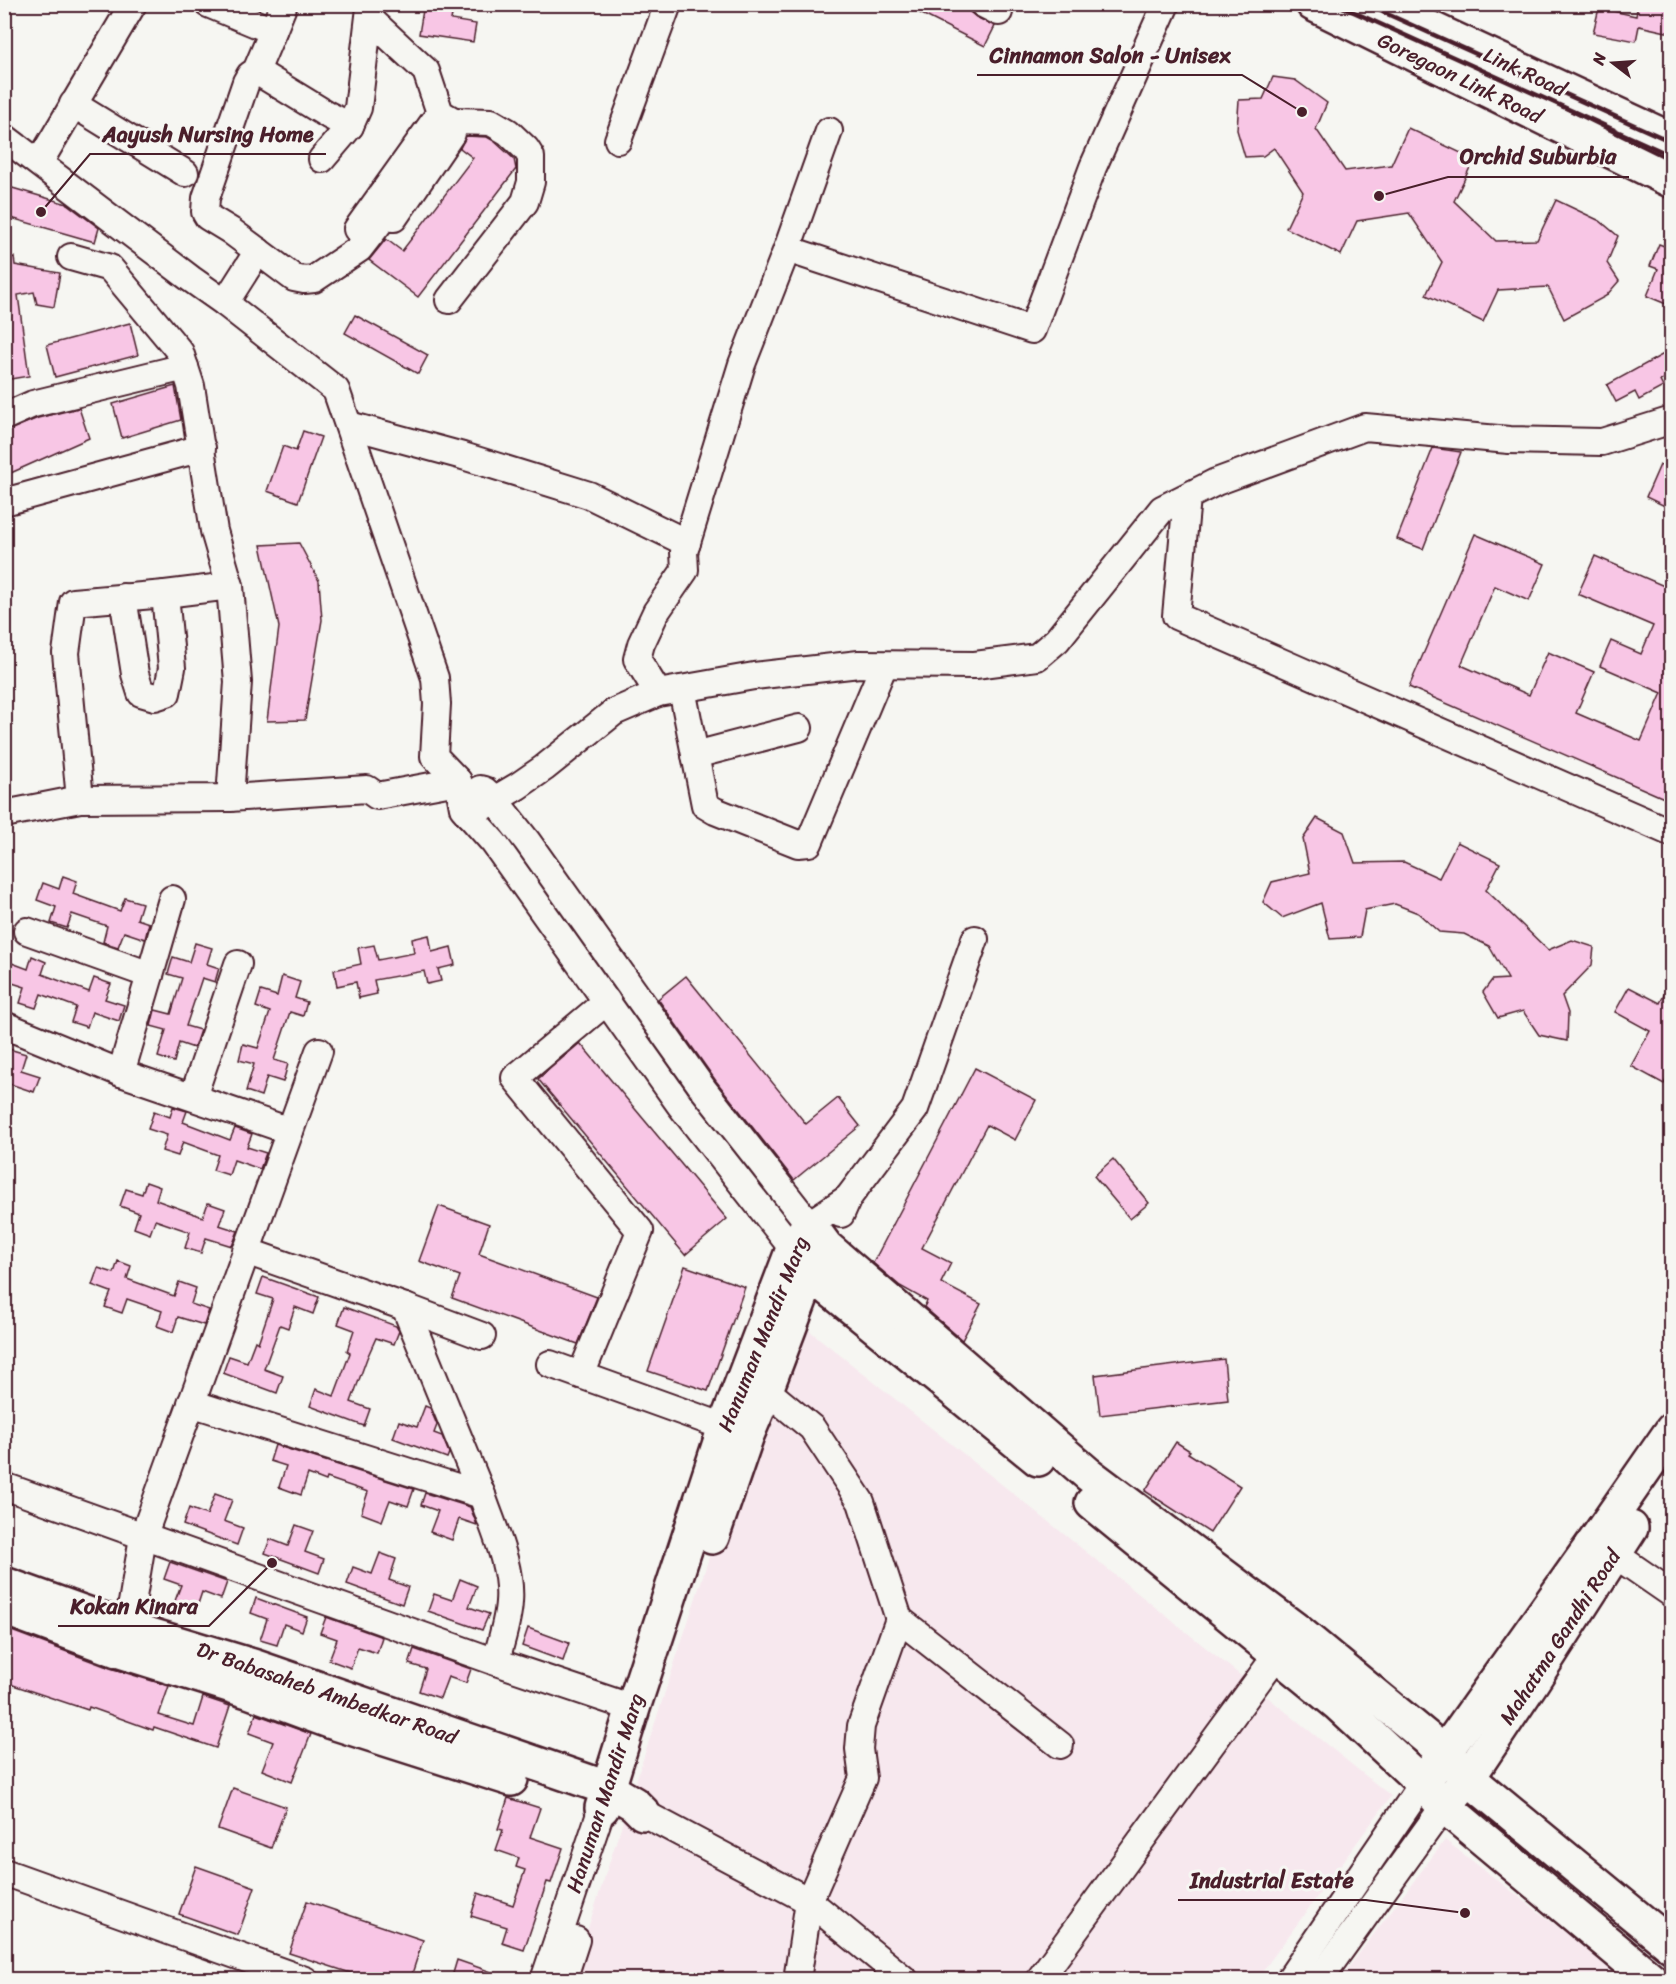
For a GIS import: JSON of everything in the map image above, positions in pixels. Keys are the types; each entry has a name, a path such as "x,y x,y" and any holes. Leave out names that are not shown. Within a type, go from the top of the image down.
{"main road":[{"name":"Goregaon Link Road","path":"1313,4 1671,181"},
{"name":"Link Road","path":"1378,4 1669,134"},
{"name":"Hanuman Mandir Marg","path":"618,1804 633,1708 724,1427 774,1333 810,1248"},
{"path":"810,1248 1286,1642 1444,1753 1468,1778 1669,1943"},
{"name":"Hanuman Mandir Marg","path":"618,1804 747,1435 766,1390 774,1333"},
{"name":"Mahatma Gandhi Road","path":"1433,1794 1468,1778 1605,1547 1671,1430"},
{"name":"Mahatma Gandhi Road","path":"1433,1794 1444,1753 1671,1466"},
{"name":"Dr Babasaheb Ambedkar Road","path":"4,1584 121,1638"},
{"name":"Dr Babasaheb Ambedkar Road","path":"4,1608 121,1638 252,1679 618,1804"},
{"path":"1286,1642 1338,1704 1433,1794 1643,1977"}],"street":[{"path":"39,163 133,4"},
{"path":"208,4 273,31"},
{"path":"284,4 256,70 246,82 205,206 205,213 294,278 314,279 359,249 352,246 350,238 447,117"},
{"path":"618,140 668,4"},
{"path":"788,249 1032,330 1094,167 1166,4"},
{"path":"370,11 426,72 447,117"},
{"path":"322,159 350,126 358,108 370,11"},
{"path":"256,70 328,115 350,126"},
{"path":"73,104 184,173"},
{"path":"447,117 491,122 508,132 531,157 531,182 525,202 449,300"},
{"path":"829,131 788,249 742,364 684,552 685,570 656,612 641,644 637,659 670,691 695,755 705,805 798,844 809,843 884,665"},
{"path":"4,137 190,279 225,303 336,390 435,678 437,704 434,756 454,777 484,790 494,799 587,924 704,1090 810,1248"},
{"path":"225,303 258,251"},
{"path":"71,257 110,268 180,352 191,386 214,531 230,586 238,682 230,798"},
{"path":"4,417 33,404 185,367"},
{"path":"469,815 544,768 614,712 670,691 754,676 859,664 975,664 1037,657 1057,640 1162,509 1216,482 1365,427 1509,440 1602,442 1671,420"},
{"path":"349,425 463,456 589,495 687,543"},
{"path":"1643,430 1671,441"},
{"path":"4,501 202,448"},
{"path":"1187,497 1176,616 1671,833"},
{"path":"80,799 66,652 73,602 230,586"},
{"path":"123,597 135,674 141,693 154,697 167,693 172,668 165,594"},
{"path":"695,755 799,728"},
{"path":"4,814 80,799 230,798 367,789 377,796 454,777"},
{"path":"454,777 463,808 494,843 680,1105 810,1248"},
{"path":"121,1073 172,899"},
{"path":"27,931 150,975"},
{"name":"Hanuman Mandir Marg","path":"810,1248 915,1109 975,939"},
{"path":"193,1097 238,964"},
{"path":"581,1375 640,1231 515,1078 607,1001"},
{"path":"4,1025 121,1073 290,1131"},
{"path":"121,1638 132,1603 143,1537 319,1051"},
{"path":"246,1251 482,1336"},
{"path":"405,1307 482,1495 502,1553 509,1586 509,1604 496,1662"},
{"path":"550,1364 724,1427"},
{"path":"766,1390 812,1428 861,1502 899,1619 1060,1745"},
{"path":"191,1403 482,1495"},
{"path":"4,1486 496,1662 633,1708"},
{"path":"1605,1547 1671,1594"},
{"path":"797,1980 809,1901 863,1778 859,1749 861,1726 899,1619"},
{"path":"1039,1980 1286,1642"},
{"path":"1289,1980 1433,1794"},
{"path":"1319,1980 1433,1794"},
{"path":"563,1980 618,1804"},
{"name":"Hanuman Mandir Marg","path":"544,1980 618,1804"},
{"name":"Dr Babasaheb Ambedkar Road","path":"618,1804 809,1901 905,1980"},
{"path":"4,1872 305,1980"},
{"path":"1643,1977 1669,1943"}],"shaded area":[{"path":"805,1327 1391,1796 1257,1979 571,1980 779,1343"},
{"path":"1445,1840 1626,1979 1339,1980"}],"building":[{"path":"424,4 454,4 451,20 476,24 473,42 419,34"},
{"path":"902,4 968,4 970,12 976,17 995,26 985,46"},
{"path":"1638,4 1671,4 1671,33 1639,26 1636,41 1593,33 1599,8 1636,16"},
{"path":"1273,77 1295,80 1327,103 1316,129 1345,171 1391,165 1408,128 1474,159 1454,201 1496,241 1537,240 1556,200 1600,221 1618,236 1607,263 1619,281 1606,296 1564,319 1548,287 1498,290 1483,322 1426,295 1442,262 1409,213 1357,221 1341,255 1286,228 1303,192 1274,148 1263,156 1245,157 1237,130 1239,100 1263,99"},
{"path":"466,136 487,137 494,141 514,159 516,169 418,297 369,260 386,239 402,251 473,158 460,148"},
{"path":"9,187 67,204 99,228 95,242 4,216 4,203"},
{"path":"1671,236 1671,306 1647,296 1658,269 1650,266 1659,244 1667,247"},
{"path":"14,257 15,265 60,273 54,307 37,304 34,292 18,295 29,376 4,380 4,258"},
{"path":"355,315 428,355 418,374 345,333"},
{"path":"130,323 138,355 55,377 47,345"},
{"path":"1671,350 1671,375 1660,381 1663,387 1639,400 1635,392 1616,402 1607,385"},
{"path":"175,386 181,420 122,438 113,404"},
{"path":"79,408 89,438 4,476 4,432 38,418"},
{"path":"303,431 321,437 298,502 267,491 283,446 296,451"},
{"path":"1433,448 1461,452 1423,549 1397,539"},
{"path":"1660,465 1671,470 1671,509 1646,497"},
{"path":"1475,534 1545,564 1529,601 1495,586 1461,665 1529,695 1548,652 1594,672 1576,713 1641,741 1662,693 1600,666 1611,641 1641,654 1653,626 1578,594 1595,556 1671,589 1671,801 1409,687"},
{"path":"299,543 319,581 322,620 305,720 267,721 279,627 261,545"},
{"path":"1317,818 1344,832 1355,863 1404,862 1439,878 1457,842 1500,863 1486,890 1548,950 1572,940 1594,947 1592,965 1562,996 1568,1013 1567,1041 1539,1035 1523,1011 1498,1018 1483,992 1492,980 1508,979 1489,946 1464,934 1439,932 1418,913 1395,904 1365,910 1360,937 1330,939 1321,903 1282,918 1263,902 1272,882 1310,873 1303,839"},
{"path":"63,876 77,881 73,894 120,911 125,898 142,903 137,919 149,923 145,939 124,932 118,947 103,942 107,926 72,914 67,928 51,923 56,907 37,900 43,883 59,889"},
{"path":"429,935 432,952 451,947 455,965 438,969 441,981 427,984 424,971 374,980 377,994 359,998 356,982 337,986 334,970 361,964 358,948 374,945 378,960 414,953 412,939"},
{"path":"195,943 212,948 207,964 219,968 215,982 202,978 186,1026 200,1030 194,1048 179,1043 174,1062 158,1057 166,1030 151,1026 155,1010 171,1014 182,978 168,974 173,957 189,962"},
{"path":"32,956 46,962 42,974 89,992 94,978 111,984 105,999 124,1005 119,1021 92,1012 87,1027 71,1022 76,1007 41,994 36,1008 20,1003 25,987 6,981 12,963 28,969"},
{"path":"282,976 300,982 295,998 307,1002 303,1016 290,1012 274,1060 288,1064 283,1082 267,1077 261,1096 246,1091 254,1064 239,1060 243,1044 258,1048 270,1012 256,1007 261,991 277,996"},
{"path":"686,976 806,1124 838,1098 860,1126 794,1180 716,1081 658,999"},
{"path":"1671,981 1671,1069 1664,1084 1631,1066 1650,1031 1615,1012 1629,987 1660,1003"},
{"path":"580,1043 727,1219 685,1255 538,1079"},
{"path":"9,1049 26,1054 21,1070 40,1076 34,1092 4,1082 4,1061"},
{"path":"975,1068 1036,1100 1015,1140 987,1125 922,1248 951,1263 941,1283 981,1304 962,1340 924,1307 927,1301 900,1286 873,1263"},
{"path":"173,1107 187,1111 183,1122 230,1140 235,1128 252,1134 247,1147 266,1153 260,1169 234,1160 229,1175 213,1170 218,1155 183,1142 178,1156 162,1151 167,1135 148,1129 154,1111 170,1117"},
{"path":"1113,1159 1149,1203 1130,1219 1094,1176"},
{"path":"146,1182 160,1187 156,1200 203,1217 208,1203 225,1209 219,1225 238,1231 232,1246 206,1238 201,1253 185,1248 190,1232 155,1220 150,1234 134,1228 139,1213 120,1206 126,1189 142,1194"},
{"path":"439,1206 489,1224 479,1254 597,1297 578,1344 452,1298 460,1276 419,1261"},
{"path":"118,1261 131,1266 127,1279 174,1296 179,1282 196,1288 191,1304 209,1310 204,1325 178,1317 173,1332 157,1326 162,1311 127,1299 122,1313 105,1307 111,1292 92,1285 98,1268 114,1273"},
{"path":"685,1266 745,1287 708,1391 648,1371"},
{"path":"263,1277 319,1297 313,1314 295,1307 288,1328 280,1325 264,1369 283,1376 277,1393 223,1373 229,1356 247,1362 255,1341 258,1343 273,1299 257,1294"},
{"path":"344,1307 396,1326 399,1331 394,1344 376,1338 367,1358 351,1402 370,1409 364,1426 310,1406 316,1389 334,1396 350,1353 347,1351 354,1330 338,1324"},
{"path":"1224,1359 1228,1400 1100,1415 1095,1375"},
{"path":"425,1406 430,1408 437,1425 434,1433 442,1436 449,1453 447,1458 393,1438 399,1421 417,1427"},
{"path":"1176,1442 1190,1451 1188,1453 1240,1486 1210,1533 1145,1491"},
{"path":"275,1445 414,1489 408,1506 390,1500 382,1521 361,1513 368,1492 327,1478 326,1481 308,1474 301,1495 279,1487 286,1466 270,1461"},
{"path":"425,1493 470,1507 477,1525 459,1519 452,1540 430,1532 438,1511 421,1505"},
{"path":"215,1494 232,1500 224,1521 243,1528 237,1545 183,1525 189,1508 207,1515"},
{"path":"296,1525 313,1531 305,1552 324,1559 319,1573 265,1553 270,1539 288,1546"},
{"path":"380,1553 396,1559 389,1580 408,1587 402,1604 347,1584 353,1567 372,1574"},
{"path":"170,1562 227,1582 221,1599 202,1592 195,1613 173,1606 181,1585 164,1579"},
{"path":"460,1579 477,1586 469,1607 489,1614 482,1630 428,1611 434,1594 452,1600"},
{"path":"256,1598 307,1617 302,1631 284,1624 277,1645 260,1640 267,1619 251,1613"},
{"path":"326,1617 382,1637 377,1653 358,1647 351,1668 329,1660 337,1639 320,1633"},
{"path":"528,1628 569,1643 563,1661 522,1646"},
{"path":"9,1630 110,1668 169,1686 159,1715 194,1726 203,1697 230,1706 216,1748 4,1682 4,1644"},
{"path":"414,1649 471,1669 466,1683 448,1677 440,1698 419,1691 426,1669 409,1664"},
{"path":"256,1714 311,1734 292,1782 262,1770 273,1742 249,1733"},
{"path":"233,1788 286,1807 271,1848 218,1829"},
{"path":"508,1798 540,1808 530,1837 563,1848 551,1883 547,1882 524,1950 502,1943 507,1927 471,1916 478,1893 513,1905 525,1870 516,1867 519,1858 496,1850 503,1830 498,1829"},
{"path":"196,1866 255,1887 238,1935 179,1914"},
{"path":"307,1901 423,1940 410,1980 372,1980 289,1953"},
{"path":"457,1960 506,1977 506,1980 451,1980"}],"railway":[{"path":"1336,4 1672,156"},
{"path":"1365,4 1672,142"}],"place":[{"name":"Cinnamon Salon - Unisex","path":"1302,112"},
{"name":"Orchid Suburbia","path":"1379,196"},
{"name":"Aayush Nursing Home","path":"41,212"},
{"name":"Kokan Kinara","path":"272,1563"},
{"name":"Industrial Estate","path":"1465,1913"}]}
